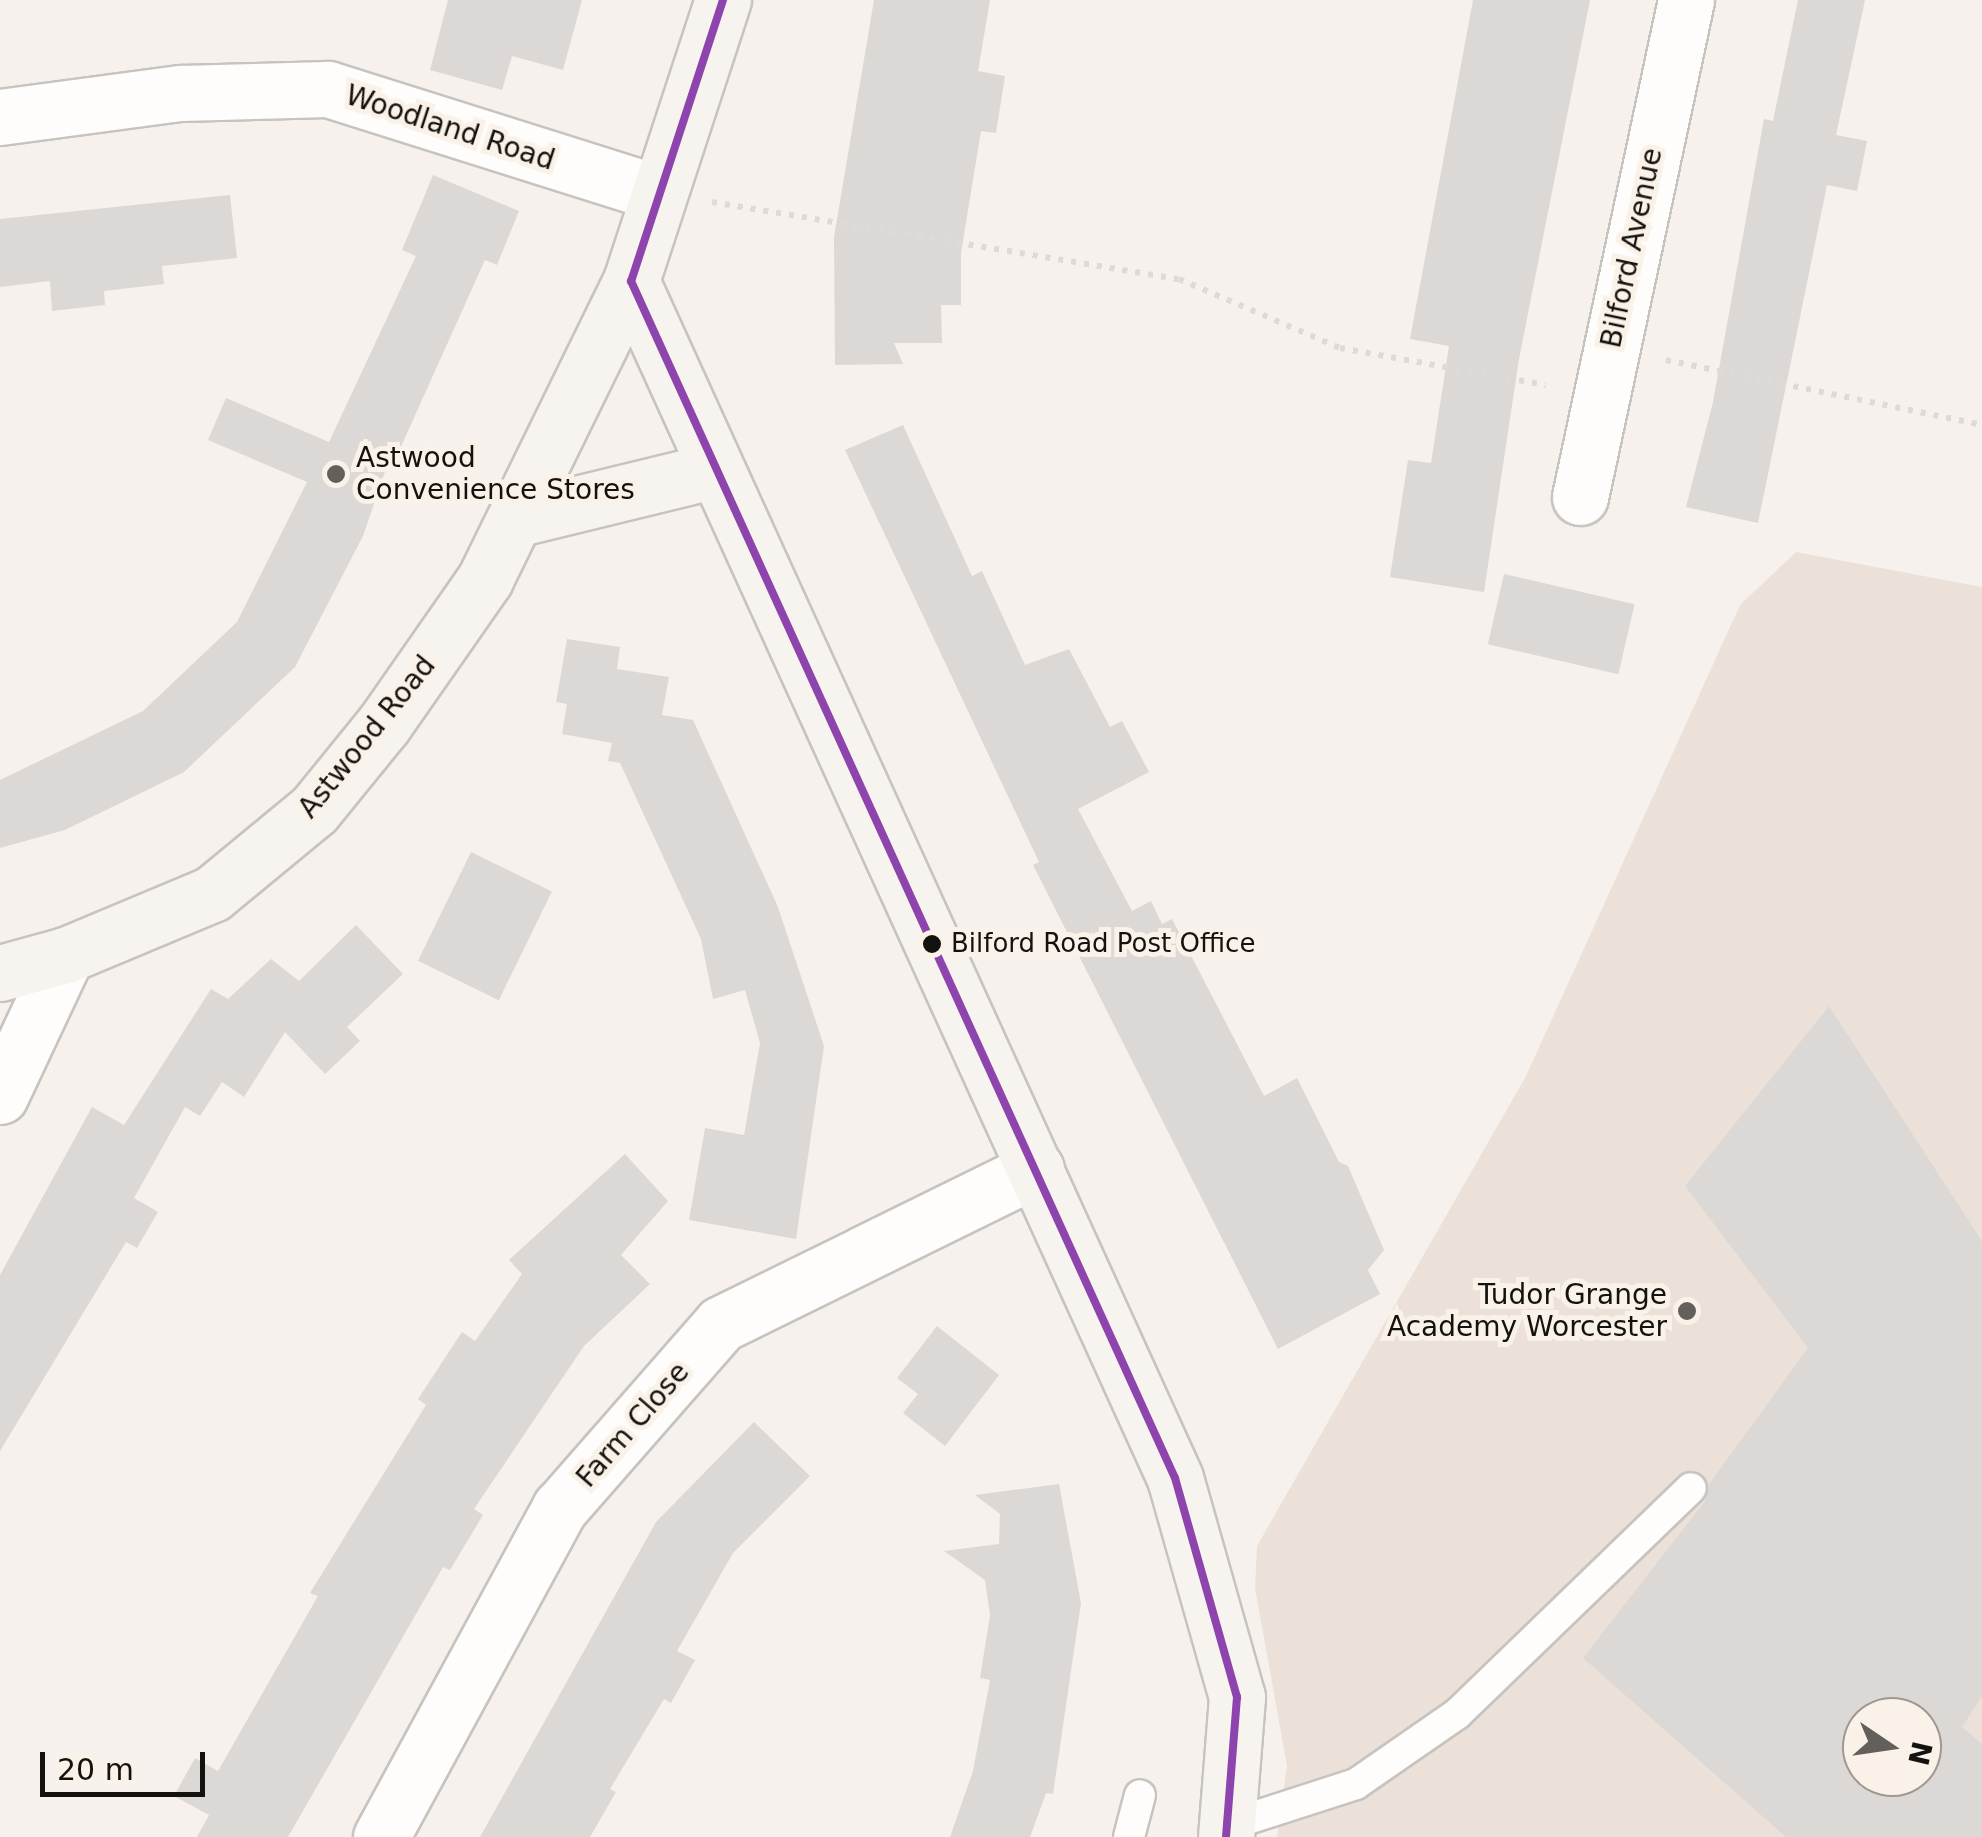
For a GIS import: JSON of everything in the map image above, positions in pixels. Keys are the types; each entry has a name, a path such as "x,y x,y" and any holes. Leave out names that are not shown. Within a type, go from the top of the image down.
{"street":[{"name":"Astwood Road","path":"0,973 66,955 212,894 314,810 436,654 519,518 631,282 723,0"},
{"name":"Bilford Avenue","path":"1580,497 1686,0"},
{"name":"Woodland Road","path":"0,116 180,93 328,89 657,194"},
{"path":"631,282 712,471 1175,1478 1238,1698 1228,1831"},
{"path":"519,518 712,471"},
{"path":"0,1096 66,955"},
{"name":"Farm Close","path":"380,1837 560,1508 721,1324 1036,1169"}],"lane":[{"path":"1228,1831 1356,1784 1457,1714 1690,1488"},
{"path":"1129,1837 1140,1796"}],"path":[{"path":"657,194 1179,279 1340,348 1606,372 1982,425"}],"shaded area":[{"name":"Tudor Grange Academy Worcester","path":"1796,552 1982,587 1982,1837 1277,1837 1287,1766 1255,1588 1257,1546 1526,1076 1740,605"}],"building":[{"path":"448,0 582,0 563,70 512,56 502,90 430,70"},
{"path":"874,0 990,0 978,71 1005,76 996,133 981,131 961,253 961,305 941,305 942,343 894,343 903,364 835,365 834,237"},
{"path":"1473,0 1590,0 1519,359 1484,592 1390,577 1408,460 1431,463 1449,346 1410,339"},
{"path":"1798,0 1865,0 1836,135 1867,141 1857,191 1827,185 1758,523 1686,507 1713,402 1764,119 1773,121"},
{"path":"433,175 519,211 497,265 485,260 399,451 393,448 363,536 295,667 184,772 65,830 0,848 0,780 143,711 237,622 307,482 208,440 226,398 329,442 416,256 402,250"},
{"path":"230,195 237,258 162,266 164,284 104,291 105,305 52,311 50,281 0,287 0,219"},
{"path":"903,425 972,576 982,571 1025,665 1069,649 1110,727 1122,721 1149,772 1078,809 1132,911 1151,901 1162,924 1172,919 1264,1096 1297,1078 1339,1162 1348,1166 1384,1250 1368,1270 1380,1294 1278,1349 1033,865 1039,862 845,450"},
{"path":"1504,574 1635,604 1618,674 1488,644"},
{"path":"567,639 620,647 617,669 669,677 662,715 693,720 778,907 824,1046 796,1239 689,1220 705,1128 744,1135 760,1043 745,990 713,999 701,939 620,763 608,761 612,743 562,734 567,704 556,702"},
{"path":"471,852 552,891 499,1000 418,961"},
{"path":"356,925 403,974 347,1027 360,1041 325,1074 285,1032 244,1097 222,1082 200,1116 185,1107 134,1198 158,1212 137,1248 126,1242 0,1451 0,1275 92,1107 124,1125 211,989 228,999 271,959 299,981"},
{"path":"1829,1006 1982,1241 1982,1696 1962,1727 1982,1744 1982,1837 1786,1837 1583,1658 1705,1501 1709,1484 1808,1348 1685,1186"},
{"path":"625,1154 668,1201 621,1255 650,1284 584,1346 474,1509 483,1515 450,1570 443,1567 288,1837 197,1837 209,1815 174,1796 195,1758 218,1771 318,1596 310,1593 426,1405 418,1399 462,1332 475,1341 522,1274 509,1260"},
{"path":"937,1326 999,1375 945,1446 903,1413 918,1394 897,1378"},
{"path":"754,1422 810,1476 733,1553 677,1651 695,1660 671,1703 664,1699 610,1789 616,1792 590,1837 480,1837 656,1522"},
{"path":"1059,1484 1081,1603 1053,1794 1046,1793 1030,1837 950,1837 973,1771 990,1680 980,1678 990,1615 985,1580 944,1551 999,1544 1000,1514 975,1495"}],"transit line":[{"path":"723,0 631,281 1175,1478 1237,1697 1226,1837"}],"place":[{"name":"Astwood Convenience Stores","path":"336,474"},
{"name":"Bilford Road Post Office","path":"932,944"},
{"name":"Tudor Grange Academy Worcester","path":"1687,1311"}]}
